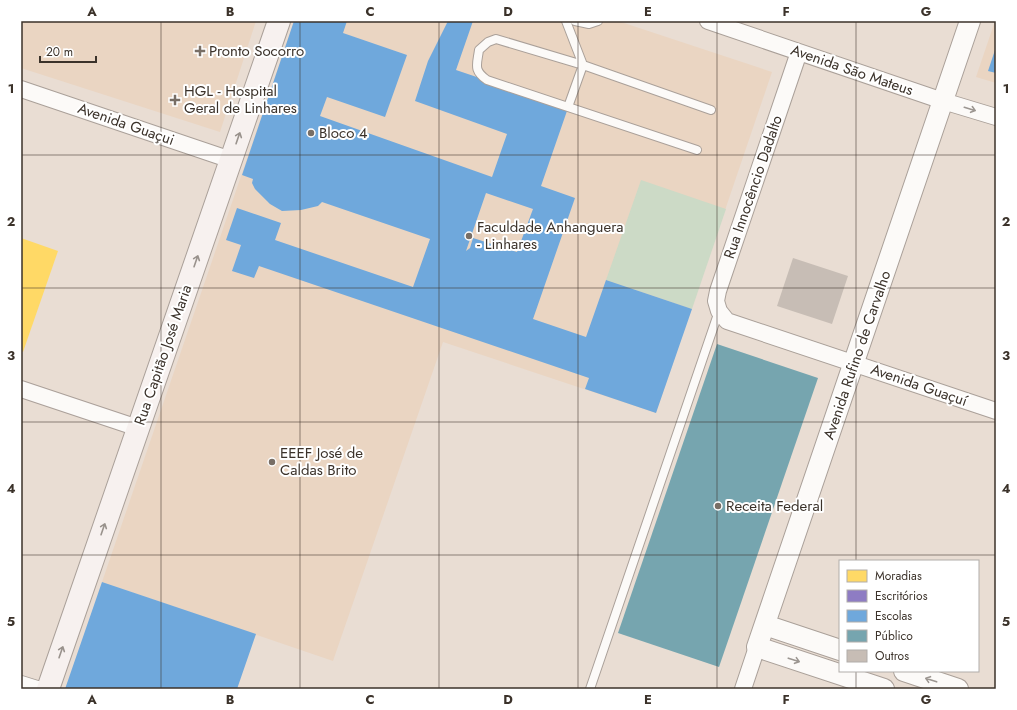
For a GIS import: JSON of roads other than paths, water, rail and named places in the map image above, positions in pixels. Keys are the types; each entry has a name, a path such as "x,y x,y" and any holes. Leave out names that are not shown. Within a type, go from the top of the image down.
{"main road":[{"name":"Rua Capitão José Maria","path":"48,689 279,21"}],"street":[{"name":"Avenida São Mateus","path":"708,21 996,117"},
{"name":"Avenida Rufino de Carvalho","path":"743,689 970,21"},
{"name":"Rua Innocêncio Dadalto","path":"723,316 716,301 718,291 799,52"},
{"name":"Avenida Guaçui","path":"21,89 231,160"},
{"name":"Avenida Guaçuí","path":"723,316 854,364 996,411"},
{"path":"21,389 138,428"},
{"path":"765,625 839,650"},
{"path":"757,647 884,689"},
{"path":"907,672 958,689"},
{"path":"21,684 36,689"}],"lane":[{"path":"566,21 582,65 568,107"},
{"path":"575,21 589,24 598,21"},
{"path":"697,150 487,80 480,75 477,68 479,50 488,42 496,39 582,65 711,110"},
{"path":"590,689 723,316"}],"place":[{"name":"Pronto Socorro","path":"200,51"},
{"name":"HGL - Hospital Geral de Linhares","path":"175,100"},
{"name":"Bloco 4","path":"311,133"},
{"name":"Faculdade Anhanguera - Linhares","path":"469,236"},
{"name":"EEEF José de Caldas Brito","path":"272,462"},
{"name":"Receita Federal","path":"718,506"}]}
